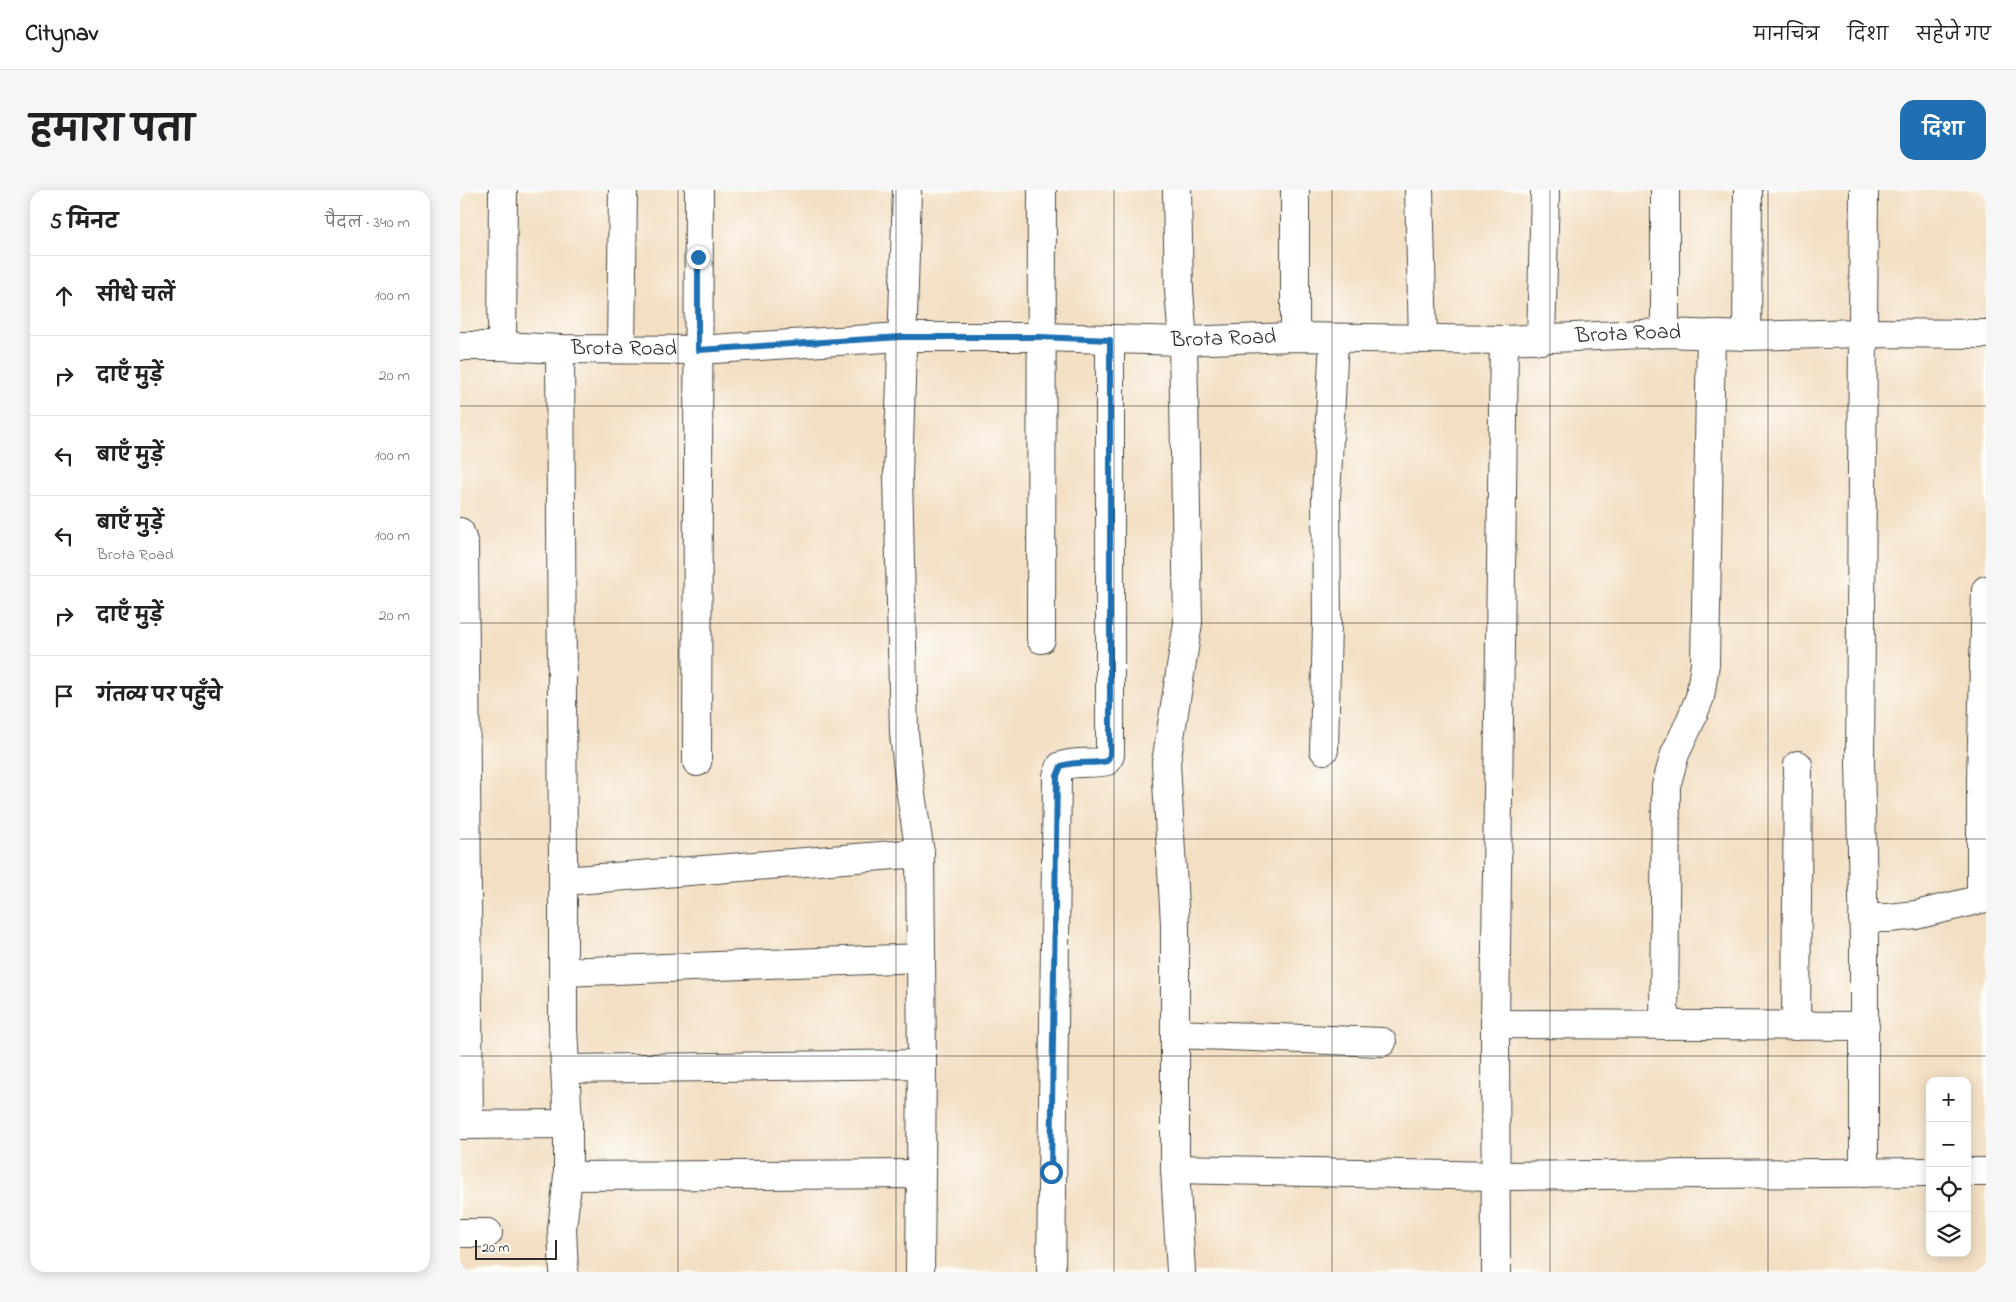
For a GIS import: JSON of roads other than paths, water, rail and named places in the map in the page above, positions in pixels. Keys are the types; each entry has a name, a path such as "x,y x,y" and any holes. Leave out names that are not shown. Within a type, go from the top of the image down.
{"street":[{"path":"502,346 504,190"},
{"path":"620,349 623,190"},
{"path":"697,762 699,190"},
{"path":"907,190 898,475 904,733 920,853 922,1064 920,1272"},
{"path":"1041,640 1040,337 1042,190"},
{"path":"1177,190 1179,291 1183,341 1188,623 1166,763 1175,924 1175,1169 1182,1272"},
{"path":"1295,190 1295,337"},
{"path":"1420,190 1423,338"},
{"path":"1540,340 1544,190"},
{"path":"1665,190 1665,334"},
{"path":"1747,336 1748,190"},
{"path":"1864,190 1860,761 1865,1026 1864,1173"},
{"name":"Brota Road","path":"460,346 698,350 901,337 1040,337 1183,341 1295,337 1540,340 1665,334 1747,336 1864,333 1986,334"},
{"path":"1664,1025 1666,786 1674,754 1700,697 1705,664 1711,334"},
{"path":"1324,750 1327,624 1326,497 1334,338"},
{"path":"1051,1272 1057,776 1061,766 1074,762 1098,763 1107,761 1110,755 1110,340"},
{"path":"1496,1272 1495,1024 1504,340"},
{"path":"560,349 564,972 568,1124 568,1176 562,1229 564,1272"},
{"path":"460,532 464,545 464,1125 568,1124"},
{"path":"1863,918 1916,915 1983,898 1981,778 1986,590"},
{"path":"1796,1026 1798,765"},
{"path":"564,881 920,853"},
{"path":"564,972 921,958"},
{"path":"1495,1024 1865,1026"},
{"path":"1175,1034 1382,1042"},
{"path":"566,1069 922,1064"},
{"path":"1175,1169 1495,1176 1926,1172"},
{"path":"1971,1172 1986,1172"},
{"path":"568,1176 921,1174"},
{"path":"460,1233 488,1233"}]}
